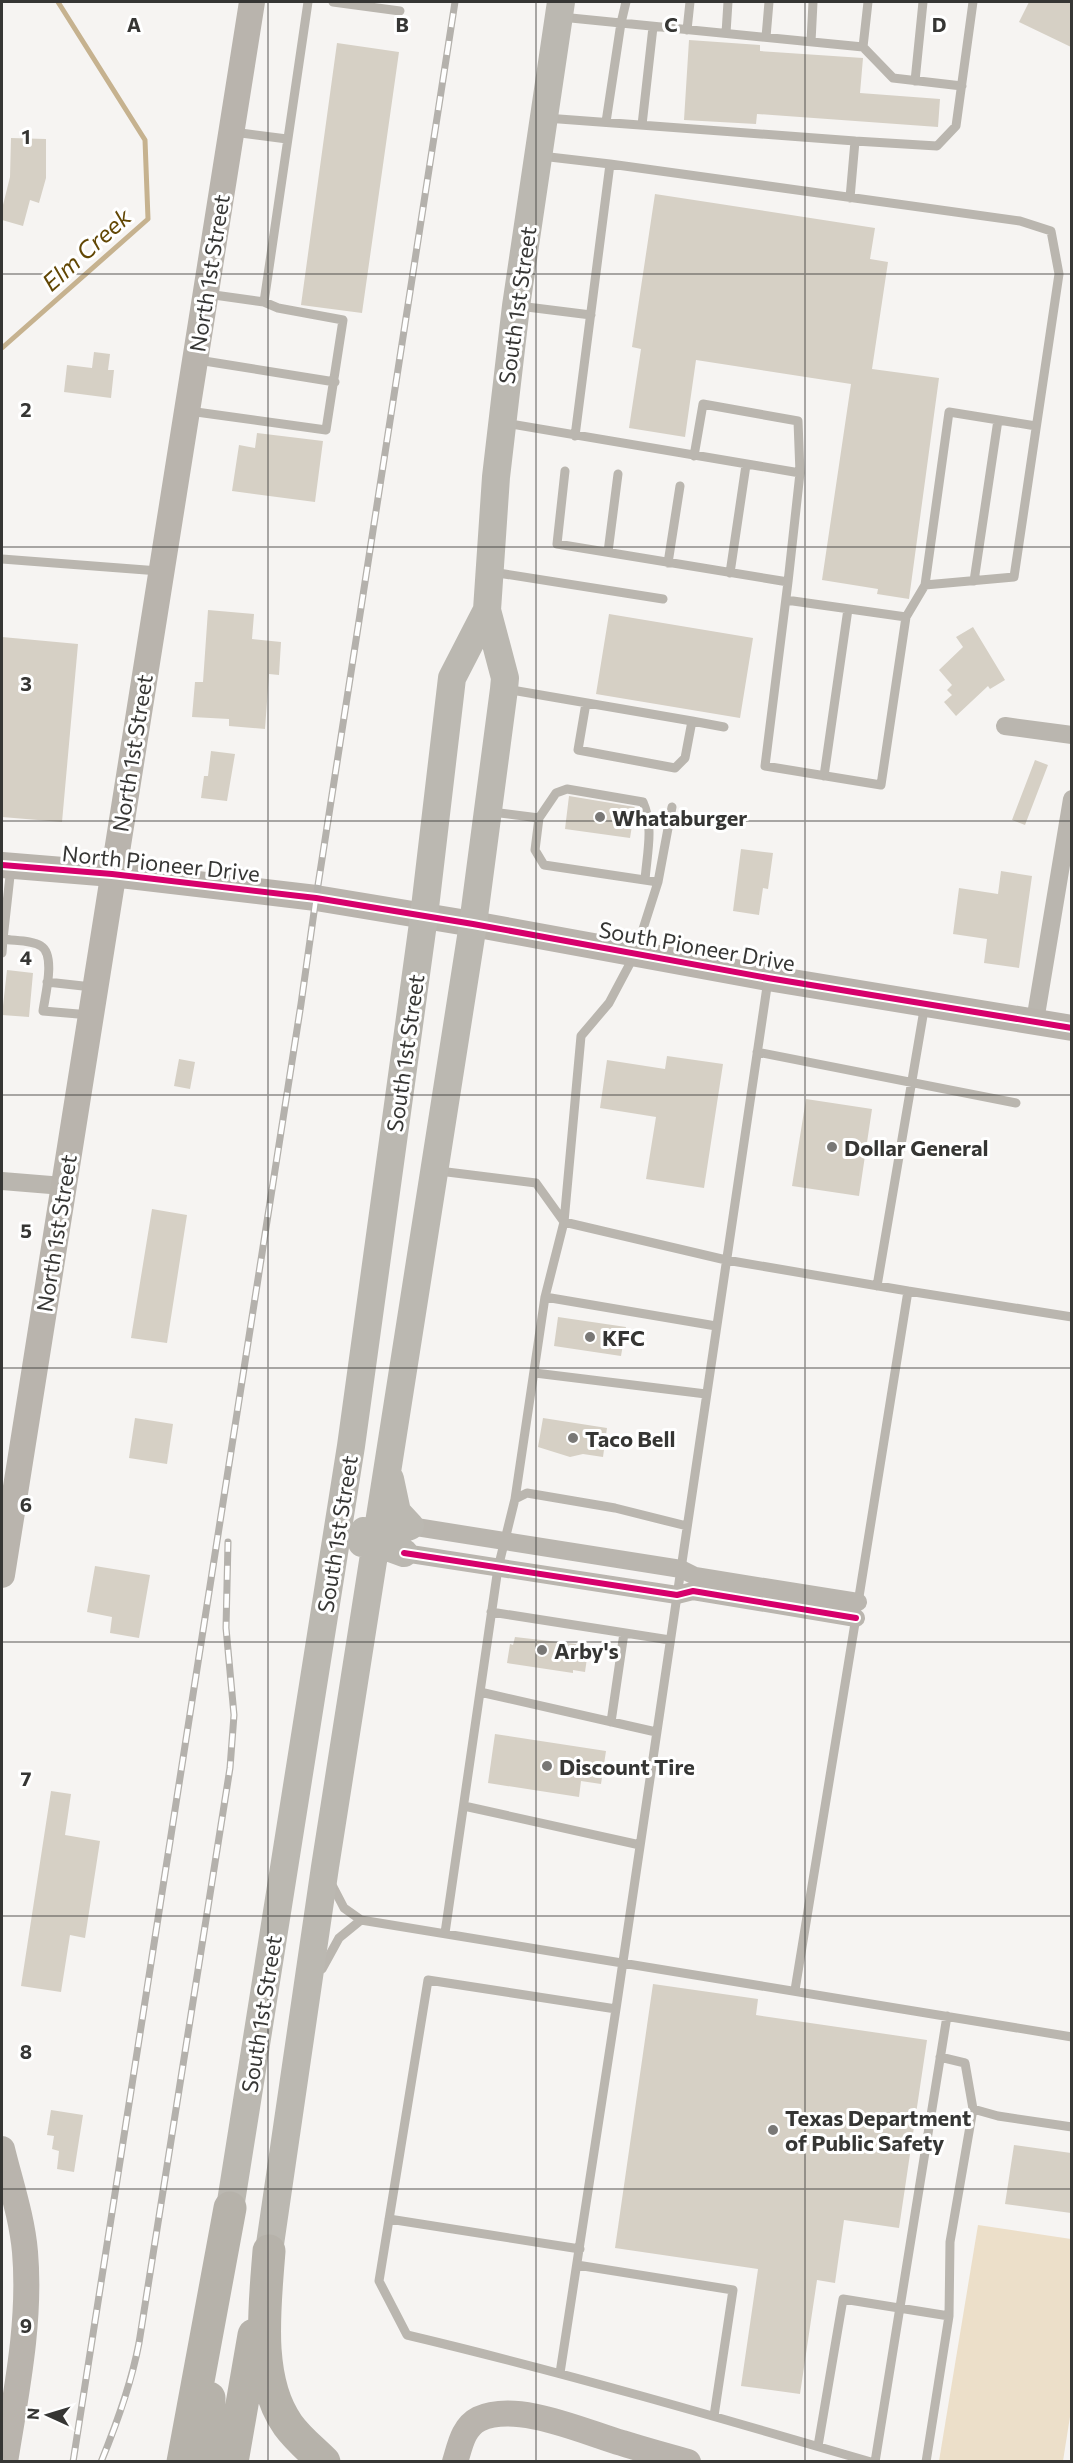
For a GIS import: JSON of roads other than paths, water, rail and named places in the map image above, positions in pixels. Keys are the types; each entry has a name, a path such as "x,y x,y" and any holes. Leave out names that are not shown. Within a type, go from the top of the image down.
{"highway":[{"name":"South 1st Street","path":"183,2462 230,2208"},
{"path":"215,2462 208,2422 209,2396 230,2208"},
{"name":"South 1st Street","path":"232,2462 268,2251"},
{"path":"268,2251 265,2349 275,2396 280,2412 289,2426 324,2462"}],"main road":[{"name":"North 1st Street","path":"2,1575 252,2"},
{"name":"South 1st Street","path":"268,2251 375,1539 473,924 488,812 505,678 487,610 496,477 516,306 560,9"},
{"name":"South 1st Street","path":"230,2208 345,1485 424,916 452,678 487,610"},
{"name":"North Pioneer Drive","path":"6,866 112,874 316,898"},
{"name":"South Pioneer Drive","path":"316,898 768,978 1071,1028"},
{"path":"332,1566 355,1546 410,1526 397,1512 392,1496 388,1466"},
{"path":"345,1485 352,1512 362,1528 375,1539 404,1553 391,1563 382,1577 363,1622"},
{"path":"2,2149 25,2250 26,2302 9,2385 5,2462"},
{"path":"455,2462 464,2434 471,2426 480,2419 500,2413 540,2418 688,2462"}],"street":[{"path":"1005,726 1071,735"},
{"path":"1035,1021 1071,799"},
{"path":"2,1181 63,1186"},
{"path":"410,1526 681,1569 695,1576 857,1610"},
{"path":"404,1553 677,1595 693,1591 857,1610"}],"lane":[{"path":"264,302 308,2"},
{"path":"333,2 400,11"},
{"path":"606,122 626,2"},
{"path":"687,30 690,2"},
{"path":"726,33 728,2"},
{"path":"766,37 769,2"},
{"path":"810,42 813,2"},
{"path":"863,47 868,2"},
{"path":"915,81 923,2"},
{"path":"544,118 938,146 956,126 973,2"},
{"path":"560,9 621,23 863,47 893,78 962,87"},
{"path":"642,125 653,27"},
{"path":"231,132 287,139"},
{"path":"850,198 855,141"},
{"path":"538,156 1020,221 1051,231 1059,274 1014,577 926,585"},
{"path":"575,436 610,165"},
{"path":"188,411 326,430 335,382 343,320 278,308 264,302 207,294"},
{"path":"516,306 591,315"},
{"path":"196,360 335,382"},
{"path":"694,456 703,404 798,421 800,473 765,766 881,785 906,617 926,585 949,412 1036,426"},
{"path":"974,581 998,420"},
{"path":"502,423 800,473"},
{"path":"730,573 746,465"},
{"path":"565,471 557,544 788,582"},
{"path":"608,552 618,474"},
{"path":"668,563 680,486"},
{"path":"2,559 162,571"},
{"path":"490,572 663,599"},
{"path":"786,600 906,617"},
{"path":"824,776 848,609"},
{"path":"504,689 723,727"},
{"path":"586,703 578,750 675,768 685,759 692,721"},
{"path":"645,880 650,831 649,815 643,802 567,789 556,793 539,818 535,850 544,865 658,882"},
{"path":"445,1933 498,1568 515,1499 546,1297 564,1222 581,1036 609,1003 635,954 658,882 672,807"},
{"path":"488,812 539,818"},
{"path":"2,953 6,866"},
{"path":"3,939 40,945 46,951 49,962 44,1011 90,1015"},
{"path":"560,2373 768,978"},
{"path":"47,982 95,988"},
{"path":"876,1286 925,1003"},
{"path":"757,1052 1016,1103"},
{"path":"435,1170 536,1183 564,1222 726,1260 1071,1317"},
{"path":"795,1990 908,1291"},
{"path":"546,1297 716,1326"},
{"path":"535,1373 706,1394"},
{"path":"515,1499 527,1493 615,1508 687,1526"},
{"path":"491,1612 670,1640"},
{"path":"611,1722 624,1633"},
{"path":"480,1692 656,1732"},
{"path":"464,1806 640,1845"},
{"path":"325,1867 334,1891 344,1908 361,1920 1071,2037"},
{"path":"303,2015 325,1960 339,1938 361,1920"},
{"path":"616,2009 428,1980 379,2281 407,2335 560,2373 873,2462 947,2016"},
{"path":"926,2462 949,2316 950,2242 974,2109 965,2063 940,2057"},
{"path":"974,2109 998,2116 1071,2127"},
{"path":"389,2219 580,2249"},
{"path":"577,2265 733,2290 714,2416"},
{"path":"818,2446 843,2299 949,2316"}],"waterway":[{"name":"Elm Creek","path":"2,348 148,219 145,140 58,2"}],"railway":[{"path":"73,2462 455,2"},
{"path":"101,2462 123,2404 139,2343 230,1768 234,1715 226,1628 228,1542"}],"place":[{"name":"Whataburger","path":"600,817"},
{"name":"Dollar General","path":"832,1147"},
{"name":"KFC","path":"590,1337"},
{"name":"Taco Bell","path":"573,1438"},
{"name":"Arby's","path":"542,1650"},
{"name":"Discount Tire","path":"547,1766"},
{"name":"Texas Department of Public Safety","path":"773,2130"}]}
